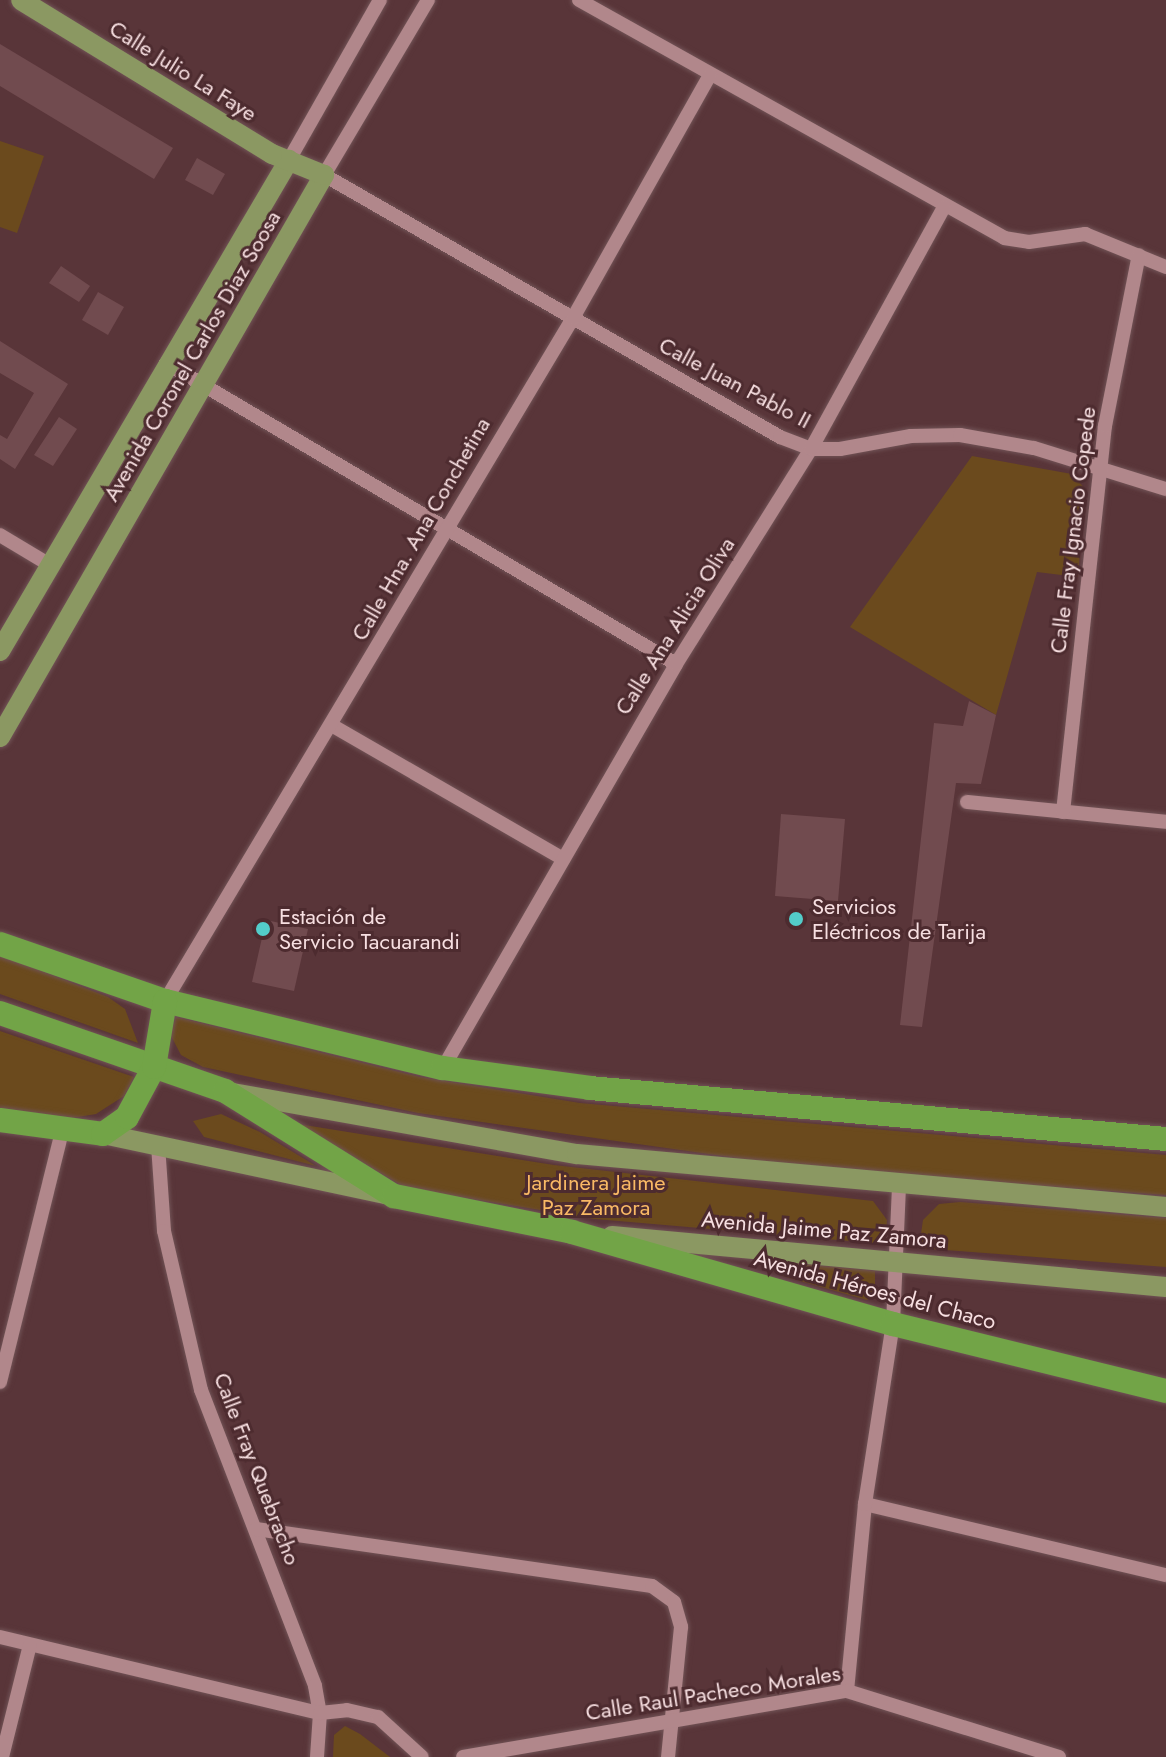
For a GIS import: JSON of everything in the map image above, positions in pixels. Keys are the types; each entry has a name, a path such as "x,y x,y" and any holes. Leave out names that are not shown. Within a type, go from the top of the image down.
{"highway":[{"path":"0,944 165,1001 443,1068 590,1088 1166,1139"},
{"path":"103,1134 127,1117 154,1067 165,1001"},
{"path":"0,1013 225,1091 394,1196"},
{"name":"Avenida Jaime Paz Zamora","path":"0,1120 103,1134"},
{"name":"Avenida Jaime Paz Zamora","path":"394,1196 572,1232"},
{"name":"Avenida Héroes del Chaco","path":"572,1232 893,1324 1166,1391"}],"main road":[{"name":"Calle Julio La Faye","path":"21,0 289,160 324,175"},
{"name":"Avenida Coronel Carlos Diaz Soosa","path":"0,651 166,363 289,160"},
{"name":"Avenida Coronel Carlos Diaz Soosa","path":"0,737 324,175"},
{"path":"225,1091 577,1154 899,1186 1166,1207"},
{"path":"0,1133 63,1128"},
{"name":"Avenida Jaime Paz Zamora","path":"103,1134 394,1196"},
{"name":"Avenida Jaime Paz Zamora","path":"572,1232 1166,1287"}],"street":[{"name":"Avenida Coronel Carlos Diaz Soosa","path":"324,175 428,0"},
{"path":"579,0 1004,238 1029,242 1085,234 1166,267"},
{"name":"Avenida Coronel Carlos Diaz Soosa","path":"289,160 377,1"},
{"name":"Calle Hna. Ana Conchetina","path":"165,1001 333,726 445,528 573,318 710,75"},
{"name":"Calle Juan Pablo II","path":"324,175 780,437 811,449 960,435 1034,448 1166,489"},
{"name":"Calle Ana Alicia Oliva","path":"443,1068 676,664 811,449 944,207"},
{"name":"Calle Fray Ignacio Copede","path":"1063,812 1101,467 1139,255"},
{"path":"166,363 676,664"},
{"path":"0,535 50,565"},
{"path":"333,726 562,858"},
{"path":"967,802 1166,822"},
{"path":"0,1382 63,1128"},
{"name":"Calle Fray Quebracho","path":"158,1145 164,1231 201,1390 315,1686 320,1713 317,1757"},
{"path":"847,1691 865,1504 893,1324 899,1186"},
{"path":"865,1504 1166,1575"},
{"path":"256,1529 652,1586 674,1602 681,1627 668,1757"},
{"path":"0,1637 320,1713 347,1710 378,1717 422,1757"},
{"path":"2,1757 30,1645"},
{"name":"Calle Raul Pacheco Morales","path":"463,1757 847,1691 1059,1757"}],"green space":[{"path":"0,141 44,156 17,233 0,227"},
{"path":"972,456 1072,474 1085,489 1078,577 1037,572 996,715 850,627"},
{"path":"0,955 108,997 125,1009 138,1043 0,994"},
{"name":"Jardinera Jaime Paz Zamora","path":"176,1017 420,1077 580,1103 1166,1155 1166,1195 822,1170 418,1113 203,1067 181,1055 170,1034"},
{"path":"0,1031 134,1077 124,1096 96,1114 72,1118 0,1108"},
{"path":"221,1114 260,1132 316,1166 204,1137 193,1121"},
{"name":"Jardinera Jaime Paz Zamora","path":"298,1124 554,1165 873,1201 887,1220 885,1244 595,1219 406,1188"},
{"path":"960,1202 1166,1218 1166,1267 919,1248 923,1220 939,1204"},
{"path":"781,1262 875,1271 875,1294 867,1300 786,1277 776,1272"},
{"path":"345,1726 390,1757 333,1757 334,1735"}],"building":[{"path":"0,44 173,148 154,179 0,86"},
{"path":"197,158 225,174 213,195 185,180"},
{"path":"61,266 90,286 79,302 49,283"},
{"path":"98,292 124,307 108,335 82,320"},
{"path":"0,341 68,384 15,469 0,459 0,435 7,439 34,393 0,373"},
{"path":"59,417 77,429 53,466 34,455"},
{"path":"969,701 996,715 981,784 956,783 922,1027 900,1025 934,723 963,726"},
{"path":"781,814 845,819 838,901 775,896"},
{"path":"266,920 308,929 294,991 252,982"}],"place":[{"name":"Servicios Eléctricos de Tarija","path":"796,919"},
{"name":"Estación de Servicio Tacuarandi","path":"263,929"}]}
